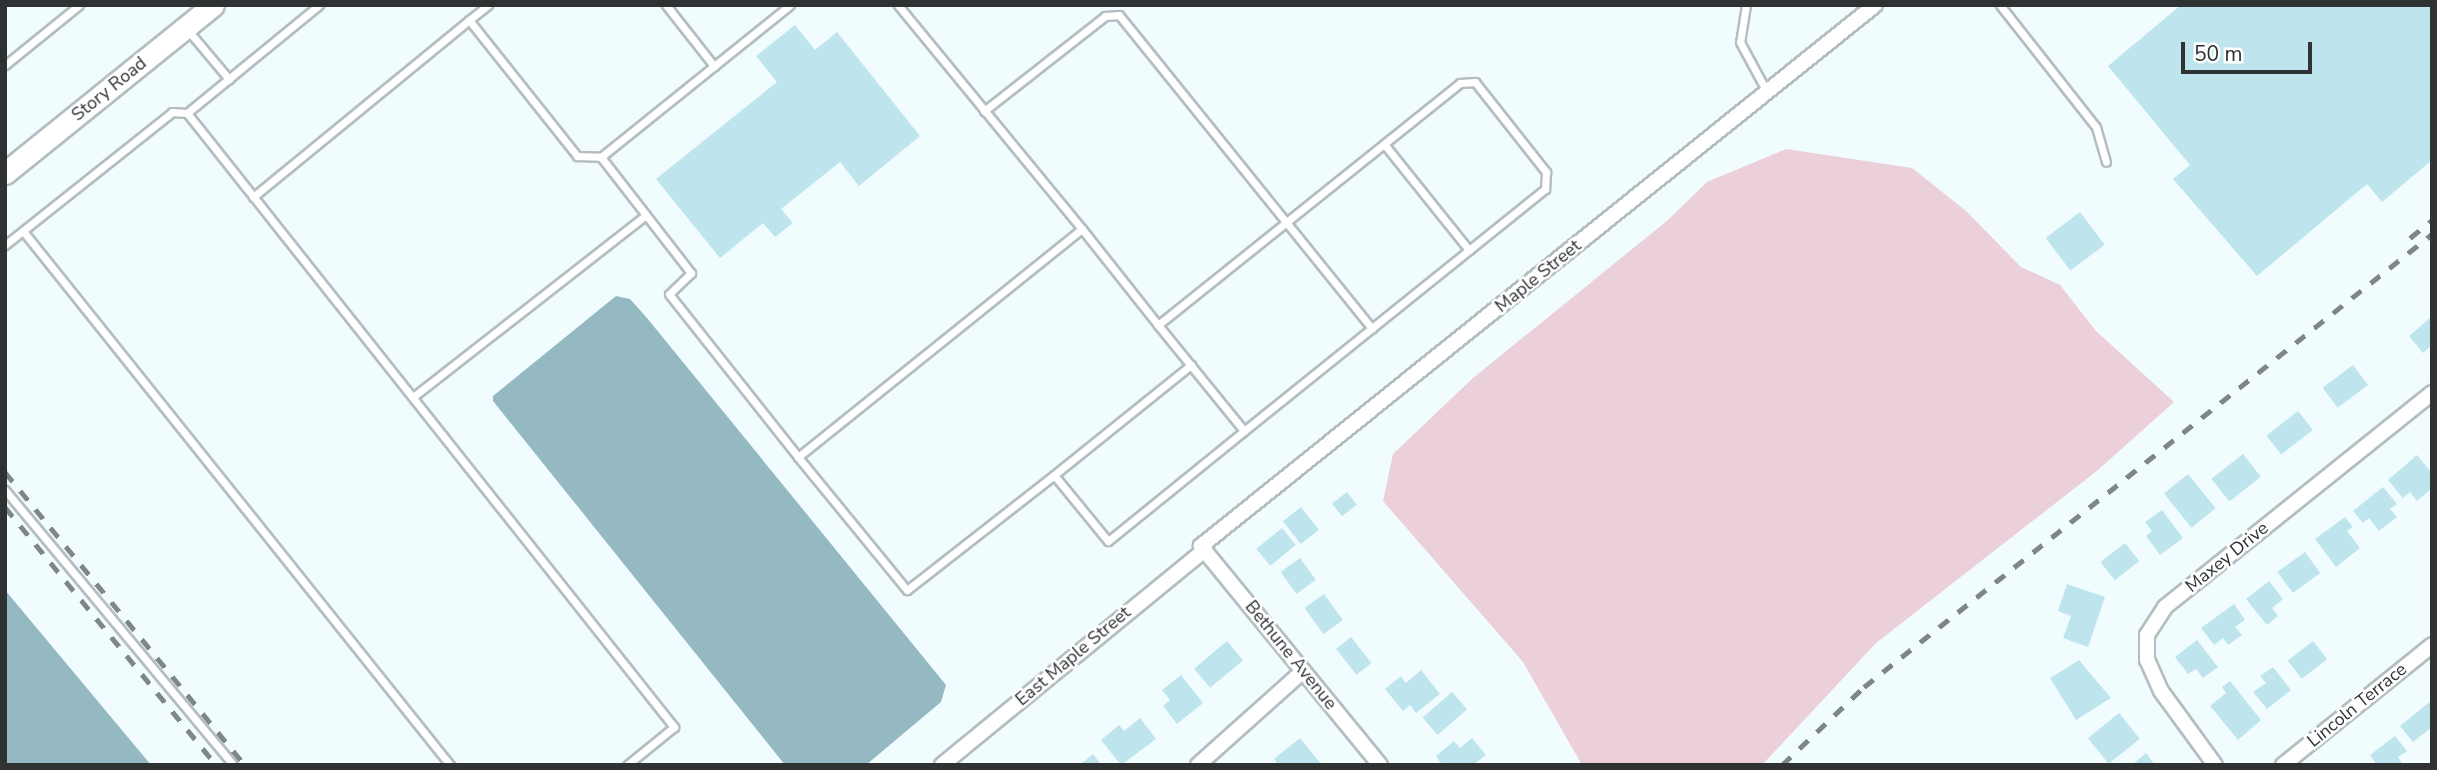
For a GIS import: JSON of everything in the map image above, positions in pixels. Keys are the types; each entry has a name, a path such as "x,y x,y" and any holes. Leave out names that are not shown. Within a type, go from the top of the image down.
{"street":[{"name":"Story Road","path":"5,173 213,5"},
{"name":"Maple Street","path":"1203,548 1875,5"},
{"name":"Maxey Drive","path":"2215,765 2161,691 2147,660 2147,635 2165,607 2432,393"},
{"name":"Bethune Avenue","path":"1203,548 1380,765"},
{"name":"East Maple Street","path":"942,765 1203,548"},
{"name":"Lincoln Terrace","path":"2283,765 2432,645"},
{"path":"1198,765 1303,671"}],"lane":[{"path":"5,65 79,5"},
{"path":"5,245 172,112 187,113 319,5"},
{"path":"253,197 488,5"},
{"path":"666,5 715,66"},
{"path":"469,20 577,156 601,157 790,5"},
{"path":"898,5 1244,430"},
{"path":"1746,5 1740,42 1768,93"},
{"path":"2000,5 2096,127 2106,162"},
{"path":"984,111 1112,13 1289,220 1372,329"},
{"path":"185,27 229,79"},
{"path":"1054,475 1108,541 1469,250 1549,181 1475,82 1460,83 1158,324"},
{"path":"187,113 674,727 627,765"},
{"path":"1384,144 1469,250"},
{"path":"601,157 691,273 669,294 907,590 1191,365"},
{"path":"413,397 645,216"},
{"path":"798,457 1082,229"},
{"path":"23,232 450,765"},
{"path":"5,490 233,765"}],"shaded area":[{"path":"1786,149 1912,168 1966,211 2021,267 2060,285 2096,331 2174,402 2098,470 1876,643 1762,765 1582,765 1523,662 1383,501 1393,454 1473,378 1668,220 1707,182"}],"water":[{"path":"616,296 630,299 647,318 946,685 941,702 866,765 785,765 493,401 493,396"},
{"path":"5,590 151,765 5,765"}],"building":[{"path":"2181,5 2432,5 2432,160 2382,202 2367,184 2257,276 2173,179 2190,165 2108,66"},
{"path":"795,25 815,50 837,32 920,136 859,186 840,162 781,209 793,223 775,237 763,223 720,258 656,179 777,82 756,56"},
{"path":"2080,212 2105,245 2070,271 2046,238"},
{"path":"2430,318 2432,345 2423,353 2409,336"},
{"path":"2353,365 2368,385 2338,408 2323,388"},
{"path":"2298,411 2313,430 2281,455 2266,436"},
{"path":"2243,454 2261,477 2229,501 2211,479"},
{"path":"2417,455 2432,473 2432,488 2417,501 2410,492 2403,498 2388,480"},
{"path":"2188,474 2216,508 2192,528 2164,494"},
{"path":"2383,487 2397,504 2390,509 2397,517 2379,531 2369,518 2363,523 2353,511"},
{"path":"1347,492 1357,505 1342,516 1332,504"},
{"path":"1301,507 1319,530 1301,544 1283,521"},
{"path":"2162,510 2183,538 2160,555 2146,536 2152,531 2145,522"},
{"path":"2345,517 2353,527 2347,531 2360,548 2336,567 2315,539"},
{"path":"1282,528 1296,545 1270,566 1256,549"},
{"path":"2125,543 2139,561 2115,580 2101,562"},
{"path":"2305,552 2320,573 2293,593 2277,572"},
{"path":"1300,558 1316,580 1296,594 1281,572"},
{"path":"2269,581 2283,599 2272,608 2278,616 2267,625 2246,599"},
{"path":"2067,584 2105,597 2088,647 2063,638 2071,616 2058,611"},
{"path":"1324,594 1343,620 1323,634 1305,608"},
{"path":"2234,604 2245,620 2235,627 2242,635 2228,645 2223,638 2214,645 2201,628"},
{"path":"1351,637 1371,663 1356,675 1336,649"},
{"path":"2197,640 2218,667 2203,678 2196,669 2188,674 2175,657"},
{"path":"1227,641 1243,660 1210,688 1194,669"},
{"path":"2313,641 2327,659 2302,679 2288,661"},
{"path":"2079,660 2111,698 2076,720 2050,678"},
{"path":"2273,667 2291,690 2267,709 2253,692 2266,683 2260,676"},
{"path":"1421,670 1440,694 1416,713 1410,705 1403,711 1385,689 1401,676 1406,683"},
{"path":"1181,675 1203,703 1177,724 1163,706 1170,700 1162,690"},
{"path":"2230,681 2261,720 2238,740 2210,706 2226,693 2222,687"},
{"path":"1452,692 1467,709 1438,735 1423,718"},
{"path":"2432,700 2432,727 2413,742 2400,726"},
{"path":"2119,713 2140,739 2109,764 2088,738"},
{"path":"1140,718 1156,739 1121,765 1101,740 1119,725 1124,731"},
{"path":"2395,736 2407,751 2398,757 2403,765 2377,765 2370,755"},
{"path":"1300,738 1322,765 1279,765 1274,759"},
{"path":"1472,738 1486,755 1473,765 1442,765 1436,756 1454,741 1460,748"},
{"path":"2146,753 2155,765 2132,765"},
{"path":"1093,754 1101,765 1080,765"}],"railway":[{"path":"2410,238 2432,220"},
{"path":"1782,765 1864,687 2432,234"},
{"path":"5,472 245,765"},
{"path":"5,507 216,765"}]}
